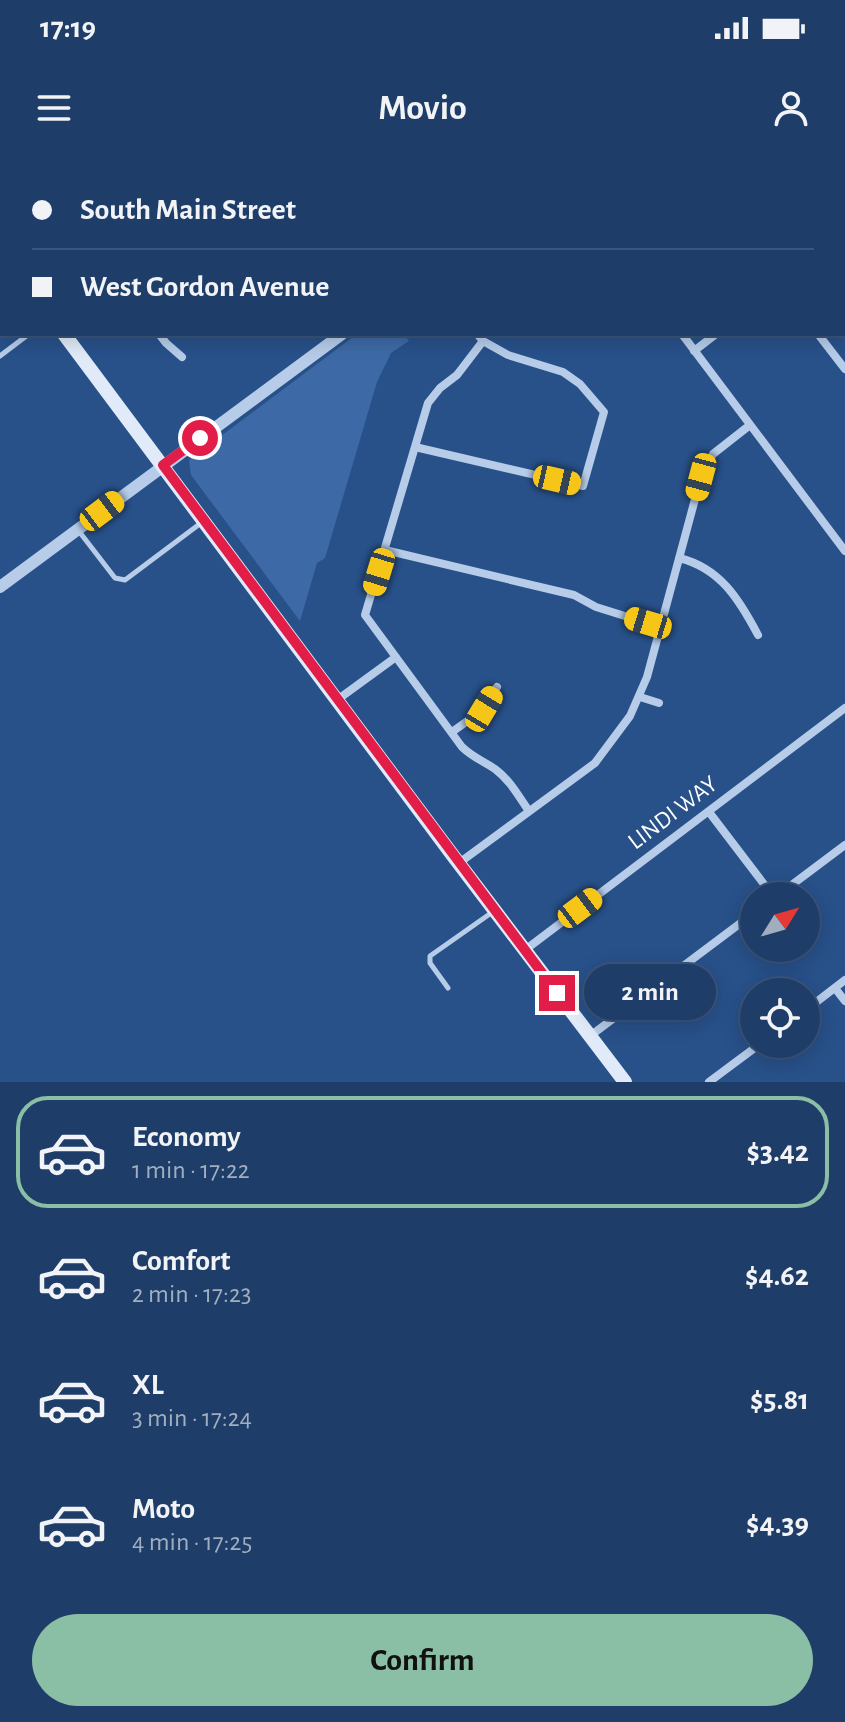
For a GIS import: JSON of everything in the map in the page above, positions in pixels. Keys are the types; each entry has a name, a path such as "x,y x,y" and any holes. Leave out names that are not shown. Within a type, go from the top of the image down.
{"main road":[{"path":"66,336 625,1082"}],"street":[{"path":"161,336 182,357"},
{"path":"0,587 339,336"},
{"path":"683,336 845,551"},
{"path":"694,351 713,336"},
{"path":"820,336 845,369"},
{"path":"415,447 583,486 604,412 580,384 563,372 508,355 480,338 457,375 440,388 428,403 365,615 462,747 505,778 529,811"},
{"path":"459,863 595,763 630,716 640,697 701,477 713,454 750,425"},
{"path":"385,550 574,595 596,607 660,627"},
{"path":"679,558 704,567 717,576 758,635"},
{"path":"337,700 396,657"},
{"path":"452,732 484,709 497,687"},
{"path":"640,697 659,703"},
{"name":"LINDI WAY","path":"525,950 845,708"},
{"path":"709,812 764,882"},
{"path":"794,882 845,845"},
{"path":"590,1036 740,924"},
{"path":"820,999 845,980"},
{"path":"835,988 845,1001"},
{"path":"709,1082 741,1058"}],"lane":[{"path":"0,356 26,336"},
{"path":"78,529 115,578 125,580 204,521"},
{"path":"448,988 430,963 430,956 495,910"}],"shaded area":[{"path":"354,336 405,336 409,341 391,353 377,382 325,558 317,563 300,621 191,475 189,460"}],"route":[{"path":"200,438 163,465 557,993"}]}
